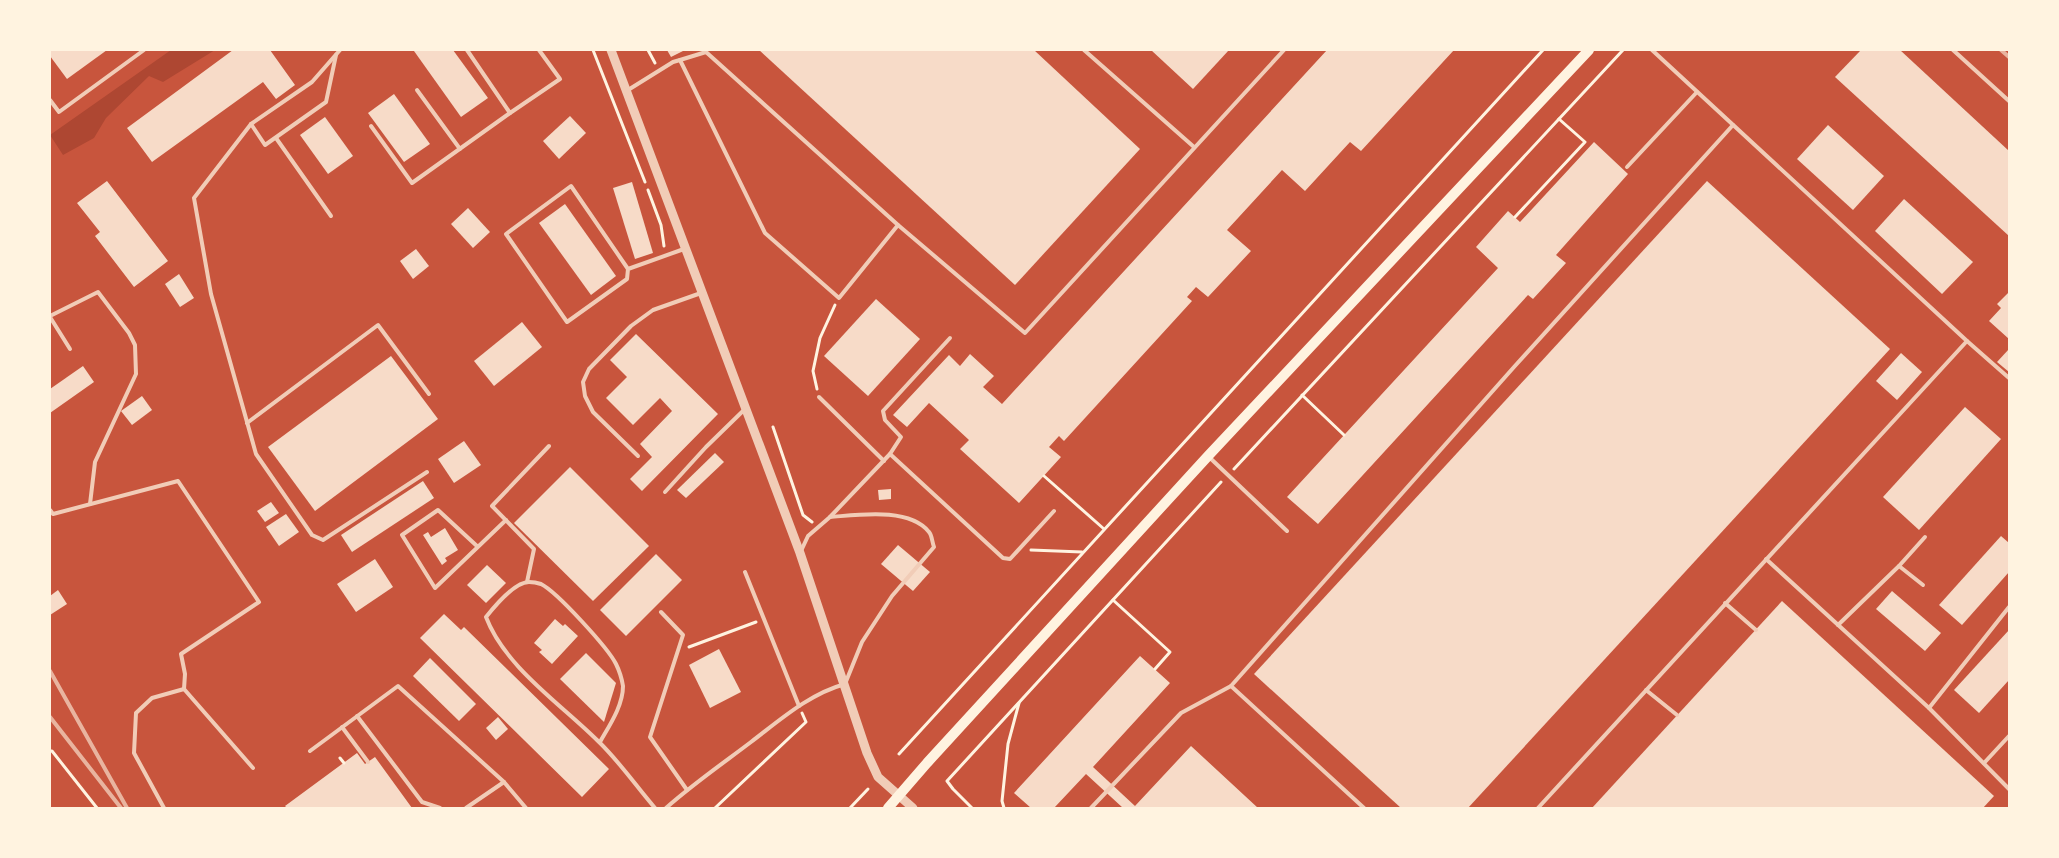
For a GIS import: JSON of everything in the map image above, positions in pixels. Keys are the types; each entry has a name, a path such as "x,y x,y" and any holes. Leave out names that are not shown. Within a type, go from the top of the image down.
{"main road":[{"path":"888,808 1020,660 1208,456 1589,50"}],"street":[{"path":"611,50 658,179 704,293 800,553 867,753 878,777 913,808"}],"lane":[{"path":"50,100 59,112 144,50"},
{"path":"340,50 312,82 251,124 194,198 211,294 256,454 312,535 323,540 427,472"},
{"path":"467,50 510,113"},
{"path":"371,126 412,183 560,79 540,50"},
{"path":"1084,50 1194,147"},
{"path":"626,92 673,62 706,52 898,225 1025,333 1284,50"},
{"path":"1953,50 2009,101"},
{"path":"1654,51 2009,378"},
{"path":"251,124 266,145 326,102 336,55"},
{"path":"680,60 765,233 839,298 898,225"},
{"path":"417,90 460,149"},
{"path":"1627,167 1697,92"},
{"path":"1091,808 1181,713 1231,686 1733,124"},
{"path":"276,138 331,216"},
{"path":"571,186 628,269 627,279 567,322 506,234 571,186"},
{"path":"628,269 686,248"},
{"path":"70,349 50,317 98,292 129,333 135,345 136,374 95,462 90,504"},
{"path":"638,456 593,412 585,396 583,382 589,369 631,326 653,310 704,293"},
{"path":"247,422 378,326 429,394"},
{"path":"800,553 808,536 890,454 901,437 885,420 883,411 950,338"},
{"path":"1538,808 1967,341"},
{"path":"819,397 884,461"},
{"path":"665,492 706,447 746,408"},
{"path":"527,582 534,549 492,506 549,446"},
{"path":"890,454 1003,558 1010,559 1054,512"},
{"path":"1208,456 1288,531"},
{"path":"50,510 53,514 178,481 259,602 180,654 185,674 184,689 253,768"},
{"path":"478,547 438,510 402,535 435,588 478,547 506,520"},
{"path":"666,808 687,790 799,706 844,684 862,642 892,596 934,547 930,533 916,520 891,515 830,516"},
{"path":"1838,625 1926,538"},
{"path":"1766,559 1929,708 2009,789"},
{"path":"1899,566 1923,584"},
{"path":"745,572 799,706"},
{"path":"600,742 619,706 623,686 616,664 600,642 563,602 540,584 527,582 512,590 494,607 486,618 492,634 519,667 600,742 655,808"},
{"path":"1725,603 1756,630"},
{"path":"1929,708 2009,606"},
{"path":"661,612 683,635 650,736 687,790"},
{"path":"310,751 398,686 504,782 526,808"},
{"path":"1231,686 1364,808"},
{"path":"164,808 134,753 136,713 152,698 184,689"},
{"path":"1646,690 1677,716"},
{"path":"357,716 422,802 440,808"},
{"path":"342,727 368,762"},
{"path":"1984,763 2009,736"},
{"path":"466,808 504,782"}],"path":[{"path":"593,50 661,225 666,256"},
{"path":"899,754 1544,50"},
{"path":"972,808 953,789 947,780 1623,50"},
{"path":"1515,217 1585,142 1559,119"},
{"path":"819,397 813,371 820,338 839,298"},
{"path":"1302,395 1344,435"},
{"path":"773,427 803,515 819,527"},
{"path":"1044,476 1104,529"},
{"path":"1019,549 1083,552"},
{"path":"1113,600 1170,652 1155,669"},
{"path":"678,651 764,620"},
{"path":"1004,808 1002,801 1008,744 1019,702"},
{"path":"715,808 806,722 799,706"},
{"path":"50,751 52,751 97,808"},
{"path":"340,758 344,763"},
{"path":"850,808 868,789"}],"shaded area":[{"path":"171,50 215,50 163,82 149,76 106,118 94,138 63,155 50,135"}],"building":[{"path":"50,50 107,50 67,79 50,56"},
{"path":"233,50 270,50 295,85 276,99 263,82 152,162 127,128"},
{"path":"453,50 488,98 461,117 414,51"},
{"path":"667,50 685,50 671,57"},
{"path":"759,50 1034,50 1140,149 1015,285"},
{"path":"1151,50 1229,50 1193,89"},
{"path":"1327,50 1454,50 1361,151 1350,142 1305,191 1282,170 1227,230 1251,251 1208,297 1196,287 1187,297 1192,301 1064,441 1059,436 1049,447 1061,457 1019,503 960,449 969,440 929,403 907,427 893,415 949,355 960,366 970,354 994,376 983,387 1002,404"},
{"path":"1861,50 1900,50 2009,151 2009,236 1835,77"},
{"path":"394,94 430,144 404,162 368,113"},
{"path":"570,116 586,133 559,159 543,141"},
{"path":"325,117 353,156 328,174 300,135"},
{"path":"1828,125 1884,176 1853,210 1797,159"},
{"path":"1594,142 1628,174 1556,255 1566,263 1533,299 1528,295 1318,524 1287,497 1498,268 1476,247 1508,211 1520,222"},
{"path":"107,181 168,261 134,287 95,236 100,232 77,203"},
{"path":"1707,181 1890,349 1468,808 1401,808 1254,674"},
{"path":"632,182 653,253 635,259 613,188"},
{"path":"1904,199 1973,262 1942,294 1875,231"},
{"path":"565,204 616,276 591,295 539,223"},
{"path":"468,208 490,232 473,248 451,224"},
{"path":"416,249 429,266 413,279 400,261"},
{"path":"179,274 194,298 180,307 165,284"},
{"path":"2009,292 2009,339 1989,321 2001,308 1997,304"},
{"path":"876,299 920,339 868,396 824,356"},
{"path":"522,322 542,347 494,386 474,361"},
{"path":"636,334 718,414 642,491 630,479 652,457 640,444 672,411 660,398 633,425 606,398 627,377 610,360"},
{"path":"2009,349 2009,372 1997,362"},
{"path":"1901,353 1922,372 1897,400 1876,381"},
{"path":"391,356 438,419 315,511 268,447"},
{"path":"83,366 94,382 50,413 50,389"},
{"path":"142,396 152,410 132,425 121,411"},
{"path":"1965,407 2001,439 1919,530 1883,497"},
{"path":"464,441 481,465 454,483 438,459"},
{"path":"715,453 724,462 686,498 677,490"},
{"path":"570,467 649,546 593,601 514,523"},
{"path":"423,481 434,498 352,552 341,535"},
{"path":"891,489 891,499 879,500 878,490"},
{"path":"271,502 279,513 265,522 257,511"},
{"path":"286,514 299,532 279,546 266,527"},
{"path":"445,528 458,550 445,558 447,561 442,565 423,535 428,532 431,537"},
{"path":"2001,536 2009,543 2009,572 1962,625 1939,605"},
{"path":"898,545 930,572 913,591 881,564"},
{"path":"656,554 682,580 626,636 600,610"},
{"path":"375,559 393,587 356,612 337,584"},
{"path":"487,565 506,583 486,603 467,585"},
{"path":"58,590 67,604 50,615 50,596"},
{"path":"1892,591 1941,633 1925,651 1876,609"},
{"path":"1782,601 1994,796 1983,808 1592,808"},
{"path":"444,614 461,630 464,627 609,769 582,797 420,638"},
{"path":"555,619 563,626 565,624 578,636 552,664 539,652 542,650 534,643"},
{"path":"2009,630 2009,680 1979,713 1954,690"},
{"path":"719,649 741,692 710,708 689,665"},
{"path":"586,653 616,683 604,722 560,679"},
{"path":"1140,656 1170,683 1093,767 1135,806 1191,746 1258,808 1123,808 1086,774 1054,808 1031,808 1014,793"},
{"path":"430,658 476,704 459,721 413,676"},
{"path":"498,717 508,729 496,740 486,728"},
{"path":"357,753 365,764 375,757 412,808 287,808 285,806"}],"railway":[{"path":"2001,50 2009,57"},
{"path":"50,671 127,808"},
{"path":"50,717 121,808"}]}
